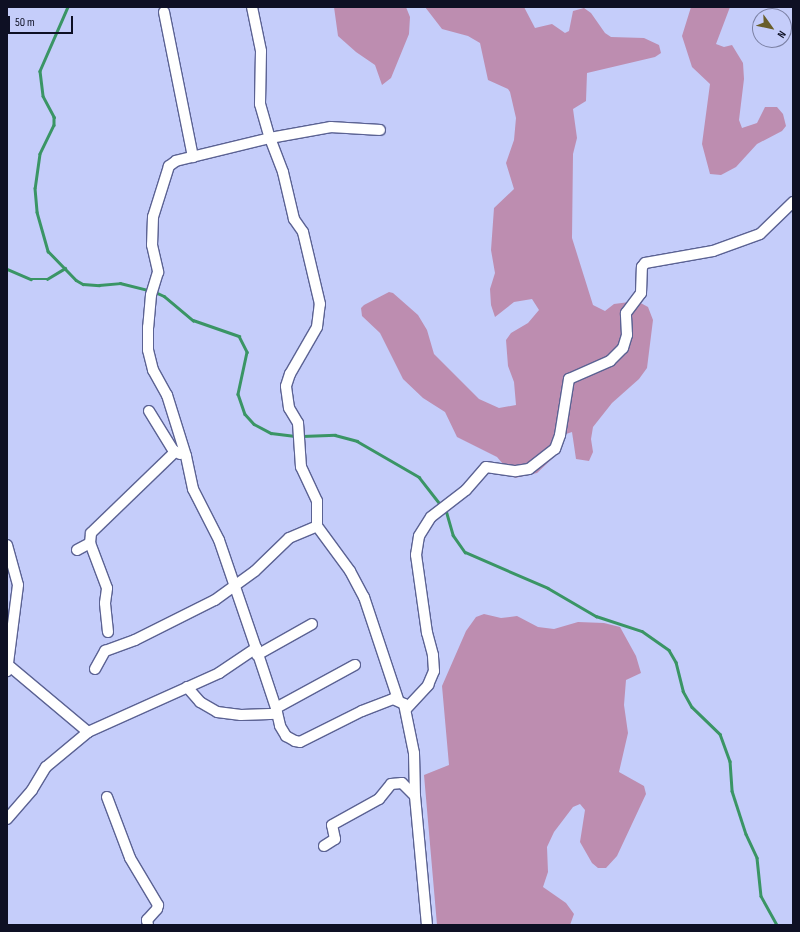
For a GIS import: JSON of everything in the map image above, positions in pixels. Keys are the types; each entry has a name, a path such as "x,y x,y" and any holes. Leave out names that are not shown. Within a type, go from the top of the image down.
{"street":[{"path":"252,7 261,51 260,104 270,138 283,172 294,219 303,232 320,304 317,327 290,374 286,386 289,408 298,423 298,448 301,467 318,501 317,526 350,571 364,597 398,699 406,709 414,753 415,796 427,925"},
{"path":"164,12 194,157"},
{"path":"380,130 331,127 270,138 176,161 168,166 156,204 151,234 158,272 151,295 148,350 153,370 167,395 186,456 193,489 219,540 277,711 280,726 286,736 300,742 362,711 398,699"},
{"path":"406,709 428,685 434,671 433,655 427,633 416,555 419,536 431,517 466,490 486,467 516,471 529,469 555,449 560,435 568,379 610,361 623,348 627,335 626,313 643,288 643,265 648,262 713,251 764,232 793,202"},
{"path":"149,411 175,452 186,456"},
{"path":"108,632 104,602 107,588 90,543 91,533 98,524 107,518 131,492 175,452"},
{"path":"95,669 105,651 169,624 215,600 255,572 289,538 317,526"},
{"path":"77,550 90,543"},
{"path":"7,545 18,585 7,671"},
{"path":"7,819 32,790 46,766 88,732 219,672 312,624"},
{"path":"7,664 88,732"},
{"path":"187,687 200,702 217,712 241,715 277,711 355,665"},
{"path":"324,846 335,839 332,825 379,799 391,784 402,783 415,796"},
{"path":"107,797 130,858 158,905 157,909 147,920 148,925"}],"shaded area":[{"path":"334,7 406,7 410,17 409,34 391,78 382,85 375,65 356,52 338,36"},
{"path":"425,7 524,7 535,28 552,24 565,33 569,31 573,11 584,8 591,13 605,33 611,37 644,38 659,45 661,53 655,57 587,73 586,101 573,109 577,138 573,154 572,238 593,305 605,311 614,304 637,301 648,307 653,320 647,368 639,379 612,403 593,427 591,439 593,452 589,461 576,459 572,432 566,434 556,455 537,473 515,478 497,457 457,437 445,412 423,398 403,379 380,333 362,316 361,308 364,305 389,292 393,293 418,315 427,330 434,354 479,399 499,408 516,405 514,382 508,366 506,340 511,333 528,323 539,310 532,299 514,302 495,317 491,305 490,289 495,273 491,250 494,208 514,189 506,163 514,140 516,118 508,89 488,80 480,43 468,36 442,29"},
{"path":"691,7 730,7 716,44 724,47 732,45 743,63 744,79 739,120 742,128 757,123 765,107 777,107 783,114 786,126 782,131 757,144 736,167 721,175 710,174 702,144 710,84 692,67 682,36"},
{"path":"484,614 501,618 517,616 538,627 554,629 578,622 604,623 620,627 636,656 641,673 626,680 624,705 628,733 619,772 644,786 646,794 617,856 606,868 598,868 592,863 580,842 585,810 580,804 573,807 554,832 547,847 548,872 543,887 566,903 574,914 570,925 437,925 424,775 449,765 442,686 466,631 476,617"}],"waterway":[{"path":"68,7 40,71 43,96 54,117 54,125 40,154 35,188 37,212 48,251 76,280 83,284 99,285 120,283 151,291"},
{"path":"7,269 31,279 47,279 65,268"},
{"path":"155,292 164,296 193,320 239,336 247,352 238,394 245,414 254,424 271,433 297,436"},
{"path":"302,436 335,435 357,441 419,477 442,506"},
{"path":"446,510 453,535 465,552 548,588 596,616 642,631 669,650 676,662 683,691 692,707 720,734 730,761 732,791 746,834 757,858 761,896 777,925"}]}
